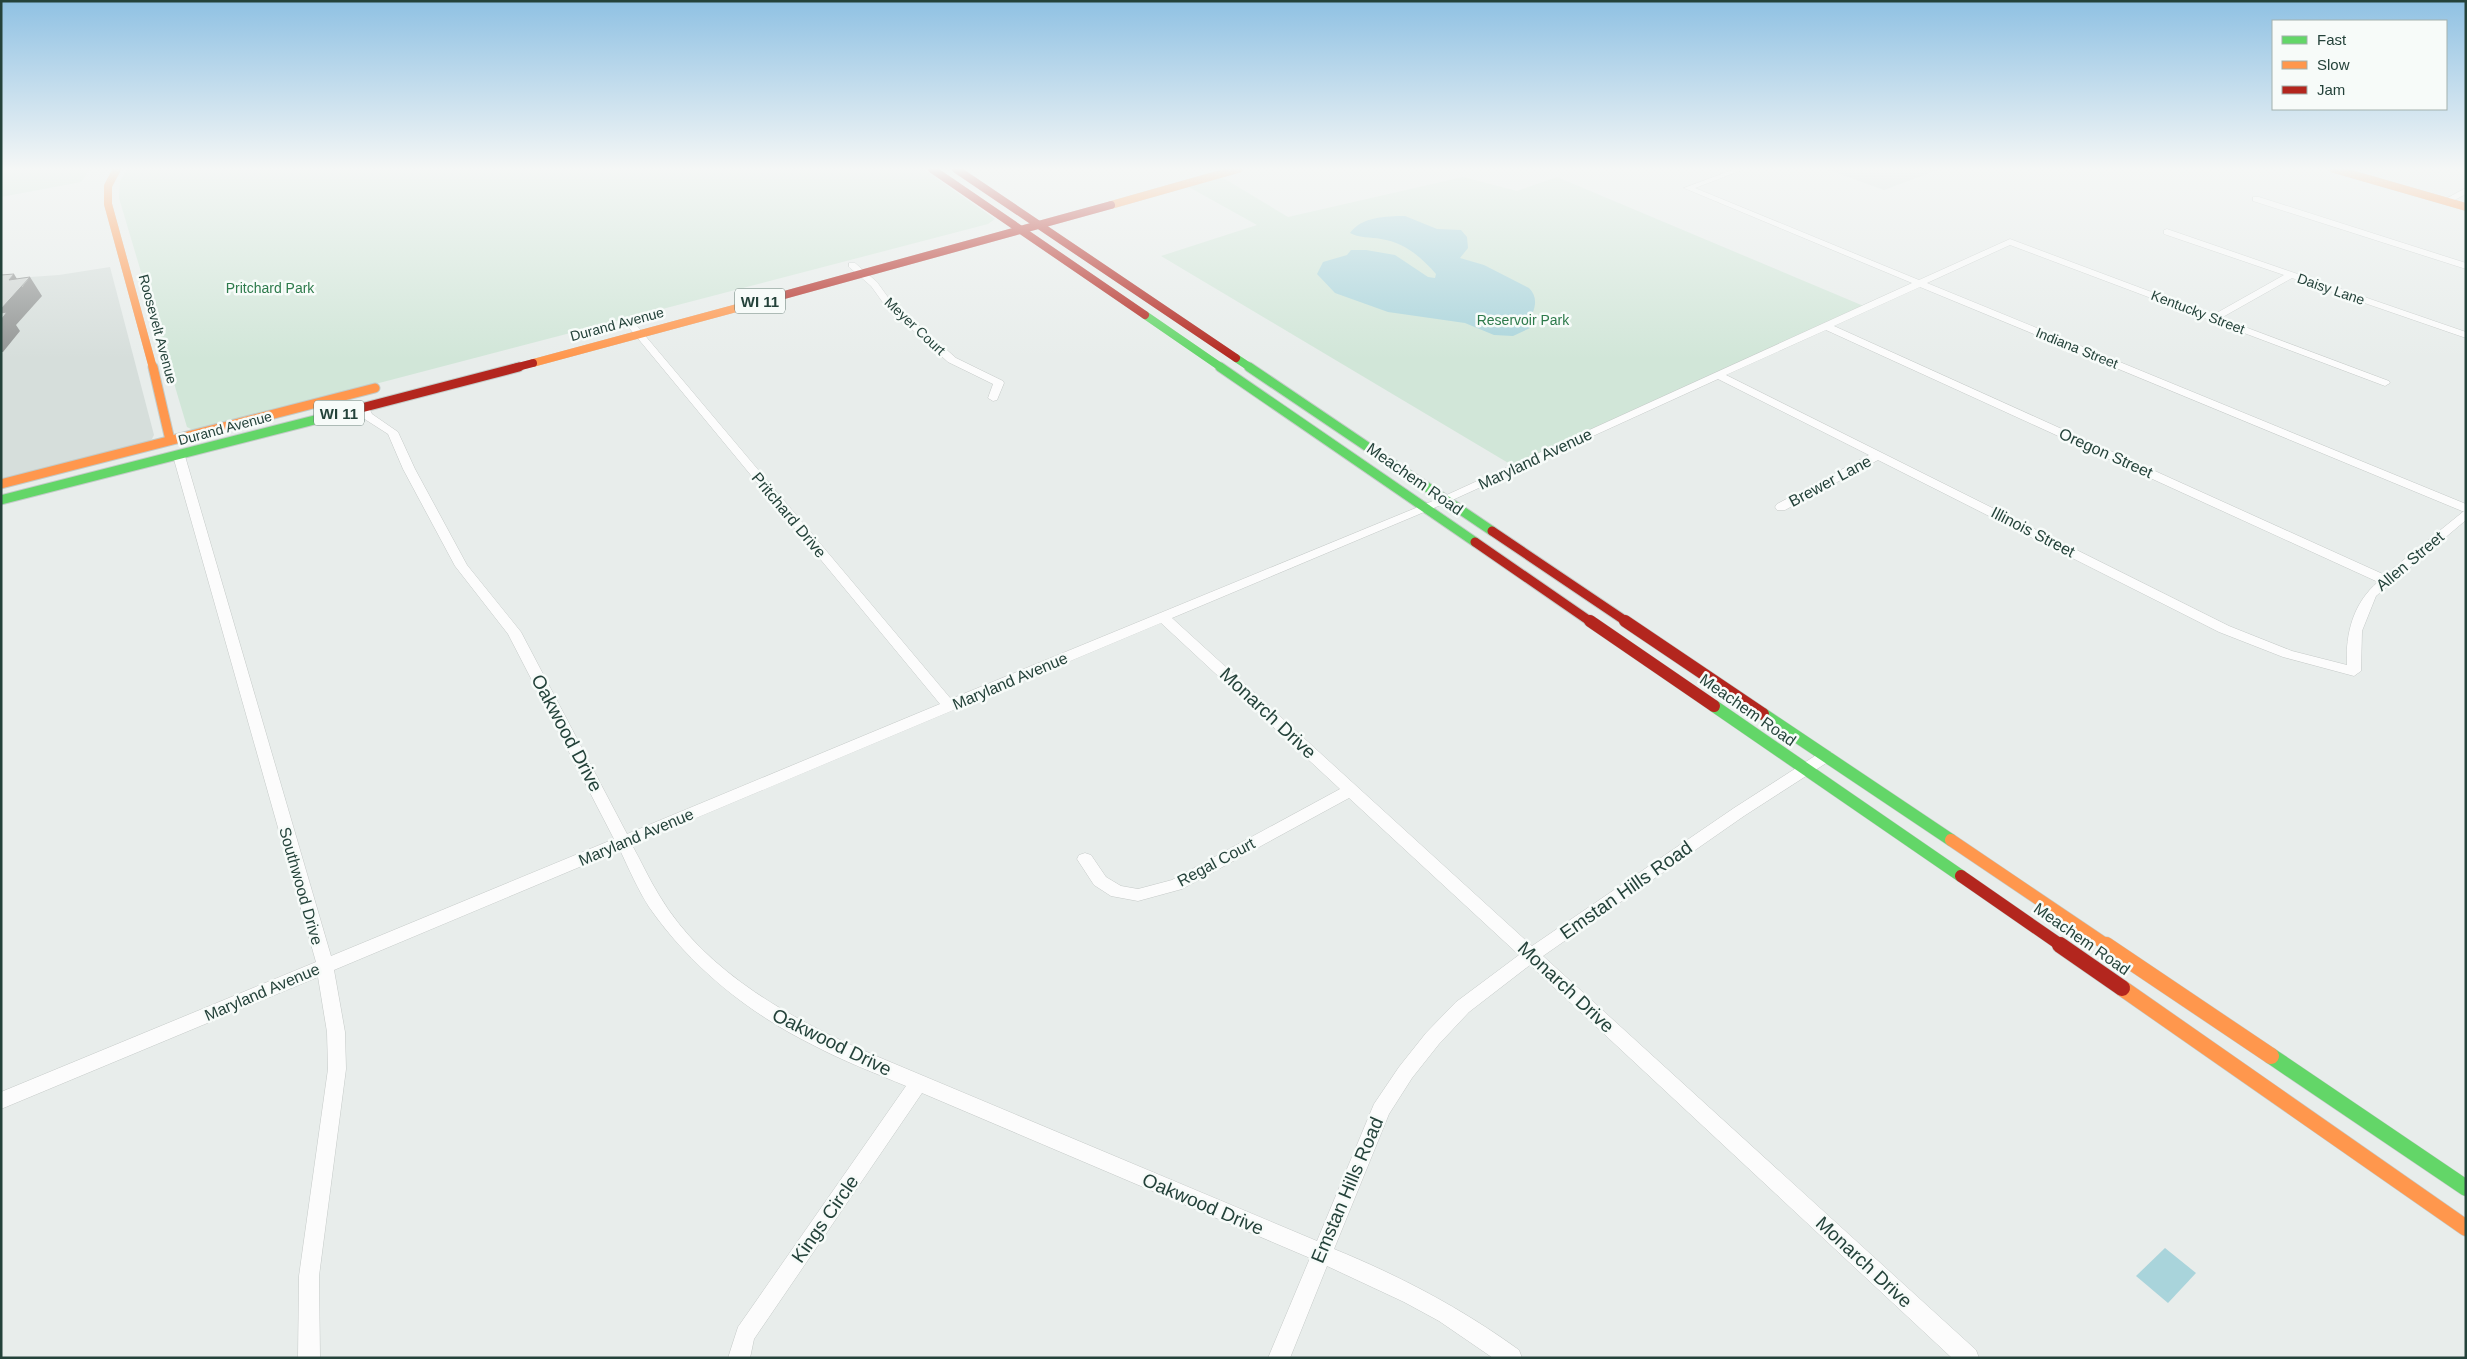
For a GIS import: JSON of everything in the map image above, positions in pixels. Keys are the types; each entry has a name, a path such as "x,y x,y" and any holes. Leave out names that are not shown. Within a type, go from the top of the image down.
{"street":[{"name":"Roosevelt Avenue","path":"116,232 145,335 170,440"},
{"name":"WI 11","path":"805,277 972,232"},
{"name":"Durand Avenue","path":"1,499 179,456 1012,232"},
{"name":"Meachem Road","path":"1025,232 1606,630 1806,770 2335,1100 2466,1188"},
{"name":"Meachem Road","path":"1053,232 1333,422 1444,500 1826,756 2316,1123 2466,1228"},
{"name":"Indiana Street","path":"1796,232 2466,508"},
{"name":"Daisy Lane","path":"2168,232 2466,335"},
{"path":"2361,232 2466,266"},
{"name":"Maryland Avenue","path":"1,1101 1444,500 2010,242"},
{"name":"Kentucky Street","path":"2010,242 2385,382"},
{"name":"Meyer Court","path":"852,265 874,284 887,302 952,360 999,383 993,398"},
{"path":"2214,318 2291,275"},
{"path":"1113,292 1131,285"},
{"name":"Pritchard Drive","path":"628,322 949,706"},
{"name":"Oregon Street","path":"1826,326 2385,580"},
{"path":"1203,353 1221,346"},
{"name":"Illinois Street","path":"1718,375 2224,629 2288,654 2354,671"},
{"name":"Durand Avenue","path":"1,484 378,387 352,401 202,441 179,456"},
{"name":"Oakwood Drive","path":"363,406 367,416 393,432 408,469 461,566 514,632 654,901 676,933 704,963 737,991 776,1017 819,1040 1321,1254 1425,1301 1462,1323 1511,1358"},
{"path":"1315,430 1333,422"},
{"path":"1,499 19,490 139,458 156,452 170,440"},
{"name":"Brewer Lane","path":"1782,507 1878,455"},
{"name":"Southwood Drive","path":"179,456 325,966 336,1032 337,1069 309,1276 310,1358"},
{"name":"Allen Street","path":"2354,671 2352,647 2354,627 2361,610 2371,594 2385,580 2466,514"},
{"name":"Monarch Drive","path":"1163,617 1968,1358"},
{"path":"1606,630 1623,620"},
{"name":"Emstan Hills Road","path":"1279,1358 1381,1110 1400,1078 1444,1022 1470,999 1531,956 1739,812 1826,756"},
{"name":"Regal Court","path":"1085,860 1100,882 1118,892 1138,895 1176,884 1351,790"},
{"name":"Kings Circle","path":"739,1358 745,1334 919,1083"},
{"path":"2316,1123 2335,1100"}],"shaded area":[{"path":"110,267 154,435 152,439 144,444 1,479 1,279 59,275"}],"green space":[{"name":"Pritchard Park","path":"129,232 956,232 203,429 193,430 187,427"},
{"name":"Reservoir Park","path":"1234,232 1689,232 1866,307 1515,467 1161,256"}],"water":[{"path":"1463,232 1467,237 1468,248 1460,258 1484,265 1529,288 1532,292 1535,306 1527,324 1530,328 1513,336 1494,335 1465,323 1388,312 1335,293 1317,274 1323,262 1347,255 1351,250 1366,250 1395,255 1428,277 1435,278 1436,274 1412,251 1397,243 1377,238 1361,237 1350,233"},
{"path":"2165,1248 2196,1273 2168,1303 2136,1276"}],"building":[{"path":"14,274 9,280 30,277 1,309 1,275"},
{"path":"7,312 1,320 1,313"}],"traffic: fast":[{"path":"1145,315 1475,542"},
{"path":"1236,358 1492,531"},
{"path":"1,500 338,414"},
{"path":"1714,706 1961,876"},
{"path":"1763,714 1951,840"},
{"path":"2271,1056 2466,1188"}],"traffic: slow":[{"path":"116,232 145,335 170,440"},
{"path":"533,363 759,302"},
{"path":"1,484 375,388"},
{"path":"1951,840 2271,1056"},
{"path":"2122,988 2466,1228"}],"traffic: jam":[{"path":"759,302 1011,232"},
{"path":"1025,232 1145,315"},
{"path":"1050,232 1236,358"},
{"path":"338,414 533,363"},
{"path":"1492,531 1763,714"},
{"path":"1475,542 1714,706"},
{"path":"1961,876 2122,988"}]}
